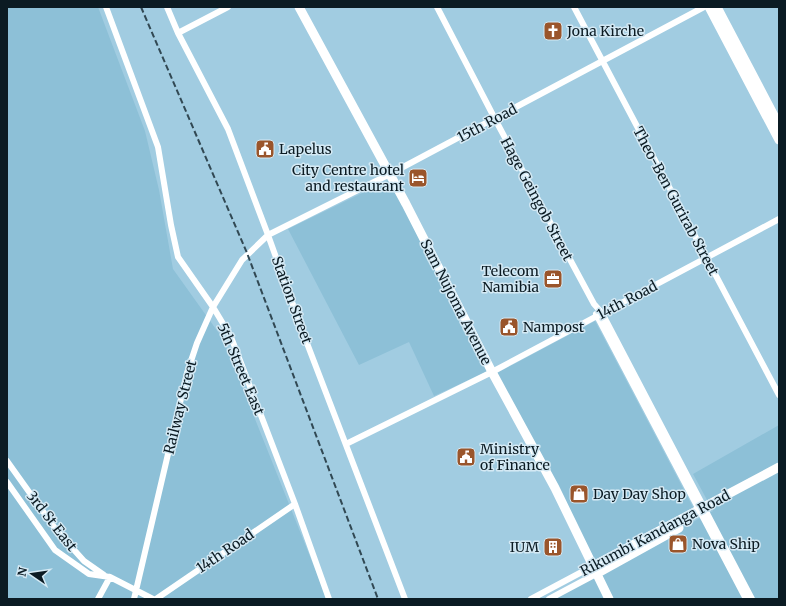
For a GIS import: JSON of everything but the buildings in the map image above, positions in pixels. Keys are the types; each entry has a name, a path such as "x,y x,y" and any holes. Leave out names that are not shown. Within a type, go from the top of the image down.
{"main road":[{"name":"Sam Nujoma Avenue","path":"300,7 390,174 492,372 555,488 594,570 610,599"},
{"path":"709,7 779,140"},
{"path":"717,7 779,125"},
{"name":"Rikumbi Kandanga Road","path":"594,570 703,511 779,467"},
{"name":"Rikumbi Kandanga Road","path":"703,511 779,473"}],"street":[{"name":"5th Street East","path":"106,7 158,147 178,257 213,307 231,337 295,504 329,599"},
{"name":"Station Street","path":"167,7 178,33 228,129 404,599"},
{"path":"178,33 228,7"},
{"name":"Hage Geingob Street","path":"437,7 703,511 752,599"},
{"name":"Theo-Ben Gurirab Street","path":"574,7 779,395"},
{"name":"15th Road","path":"268,235 390,174 704,7"},
{"name":"14th Road","path":"346,444 492,372 779,219"},
{"name":"Railway Street","path":"134,599 187,373 197,343 213,307 242,260 268,235"},
{"name":"3rd St East","path":"7,461 57,531 84,561 107,576 155,599"},
{"name":"3rd St East","path":"7,482 55,550 89,574 107,576"},
{"name":"14th Road","path":"155,599 295,504"},
{"name":"Hage Geingob Street","path":"703,511 746,599"},
{"name":"Rikumbi Kandanga Road","path":"531,599 594,570"},
{"name":"Rikumbi Kandanga Road","path":"548,599 594,570"},
{"path":"98,599 107,576"}],"shaded area":[{"path":"7,7 98,7 145,131 159,190 173,269 223,339 327,599 7,599"},
{"path":"389,180 488,371 434,396 409,342 359,365 288,229"},
{"path":"595,321 694,509 593,561 497,373"},
{"path":"779,425 779,599 614,599 600,573 713,511 693,474"},
{"path":"595,577 607,599 553,599"}],"railway":[{"path":"141,7 247,253 378,599"}],"place":[{"name":"Jona Kirche","path":"553,31"},
{"name":"Lapelus","path":"265,149"},
{"name":"City Centre hotel and restaurant","path":"418,178"},
{"name":"Telecom Namibia","path":"553,279"},
{"name":"Nampost","path":"509,327"},
{"name":"Ministry of Finance","path":"466,457"},
{"name":"Day Day Shop","path":"579,494"},
{"name":"Nova Ship","path":"678,544"},
{"name":"IUM","path":"553,547"}]}
